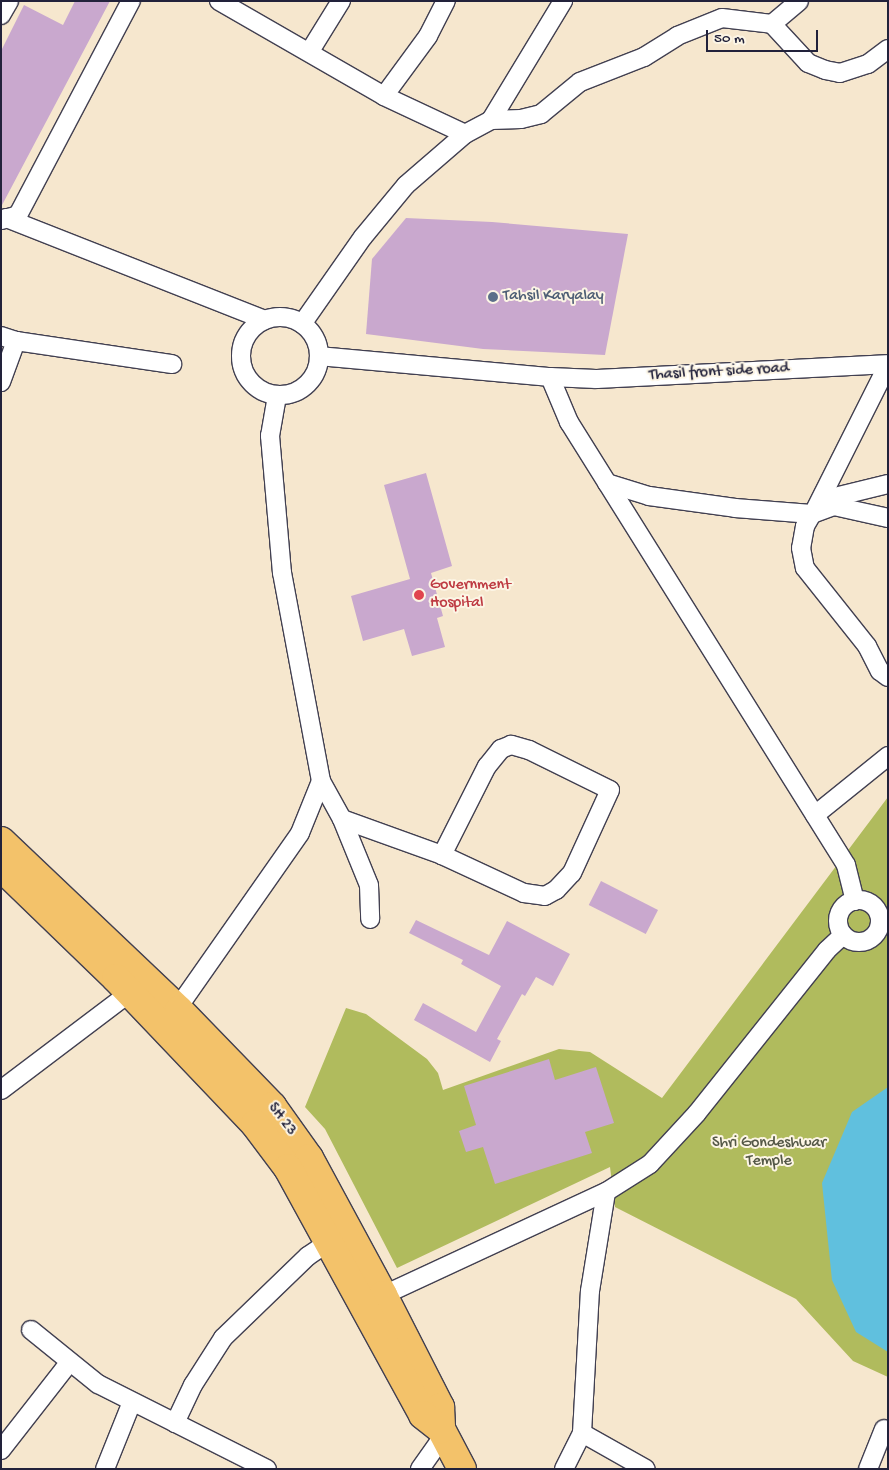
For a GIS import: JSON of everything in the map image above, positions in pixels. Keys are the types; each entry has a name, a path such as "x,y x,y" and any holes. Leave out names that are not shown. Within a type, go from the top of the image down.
{"main road":[{"path":"7,859 170,1018 288,1168 320,1200 412,1374 423,1415 442,1432 462,1469"},
{"path":"320,1200 330,1241 374,1300"}],"street":[{"path":"1,15 9,1"},
{"path":"3,219 18,215 131,1"},
{"path":"219,1 310,51 384,96 464,134"},
{"path":"310,51 341,1"},
{"path":"384,96 428,36 446,1"},
{"path":"491,120 563,1"},
{"path":"772,24 800,1"},
{"path":"302,324 363,237 406,185 464,134 491,120 521,119 541,114 580,82 644,57 677,36 722,18 772,24 808,63 825,70 840,73 868,64 888,49"},
{"path":"3,219 265,320"},
{"path":"278,317 302,324 317,344 319,356 311,379 302,389 277,396 253,386 245,375 241,362 245,337 265,320 278,317"},
{"path":"1,382 9,338 172,364"},
{"name":"Thasil front side road","path":"319,356 550,377 596,379 888,365"},
{"path":"888,365 805,526 801,548 805,568 867,646 880,671 888,677"},
{"path":"550,377 569,422 846,865 855,901"},
{"path":"277,396 270,436 282,573 321,781 342,819 369,885 370,920"},
{"path":"607,483 649,496 812,514 834,506 888,518"},
{"path":"812,514 831,498 888,484"},
{"path":"342,819 442,855 524,894 545,896 556,890 572,872 610,790 529,750 511,746 501,749 487,766 442,855"},
{"path":"815,815 888,756"},
{"path":"170,1018 300,833 321,781"},
{"path":"855,901 874,907 880,919 882,934 859,942 843,934 839,926 841,912 855,901"},
{"path":"374,1300 606,1192 650,1164 697,1113 827,950 843,934"},
{"path":"1,1090 44,1055 139,986"},
{"path":"564,1469 582,1433 590,1291 606,1192"},
{"path":"175,1423 193,1385 224,1338 308,1256 330,1241"},
{"path":"31,1330 69,1363 132,1402 267,1469"},
{"path":"1,1450 69,1363"},
{"path":"105,1469 132,1402"},
{"path":"868,1469 884,1429"},
{"path":"420,1469 442,1432"},
{"path":"582,1433 646,1469"}],"green space":[{"name":"Shri Gondeshwar Temple","path":"888,797 888,1377 853,1361 796,1299 615,1207 610,1167 397,1268 325,1129 305,1107 346,1008 366,1014 427,1059 438,1073 443,1090 559,1049 590,1052 662,1098"}],"water":[{"path":"888,1087 888,1352 856,1332 832,1280 822,1183 852,1112"}],"building":[{"path":"75,1 110,1 1,207 1,51 24,5 63,25"},
{"name":"Tahsil Karyalay","path":"406,218 492,222 628,234 605,355 483,349 366,334 372,259"},
{"path":"426,473 452,566 431,573 443,616 437,618 445,647 412,656 404,629 363,641 351,596 410,579 384,485"},
{"path":"601,881 658,910 646,934 589,905"},
{"path":"416,920 489,955 507,921 570,954 553,986 536,977 525,996 522,994 497,1039 501,1041 490,1062 414,1020 423,1003 476,1032 501,986 461,964 463,960 409,933"},
{"path":"549,1059 555,1080 596,1067 614,1123 585,1132 592,1153 495,1184 483,1147 466,1152 459,1131 476,1125 464,1086"}],"place":[{"name":"Tahsil Karyalay","path":"493,297"},
{"name":"Government Hospital","path":"419,595"}]}
